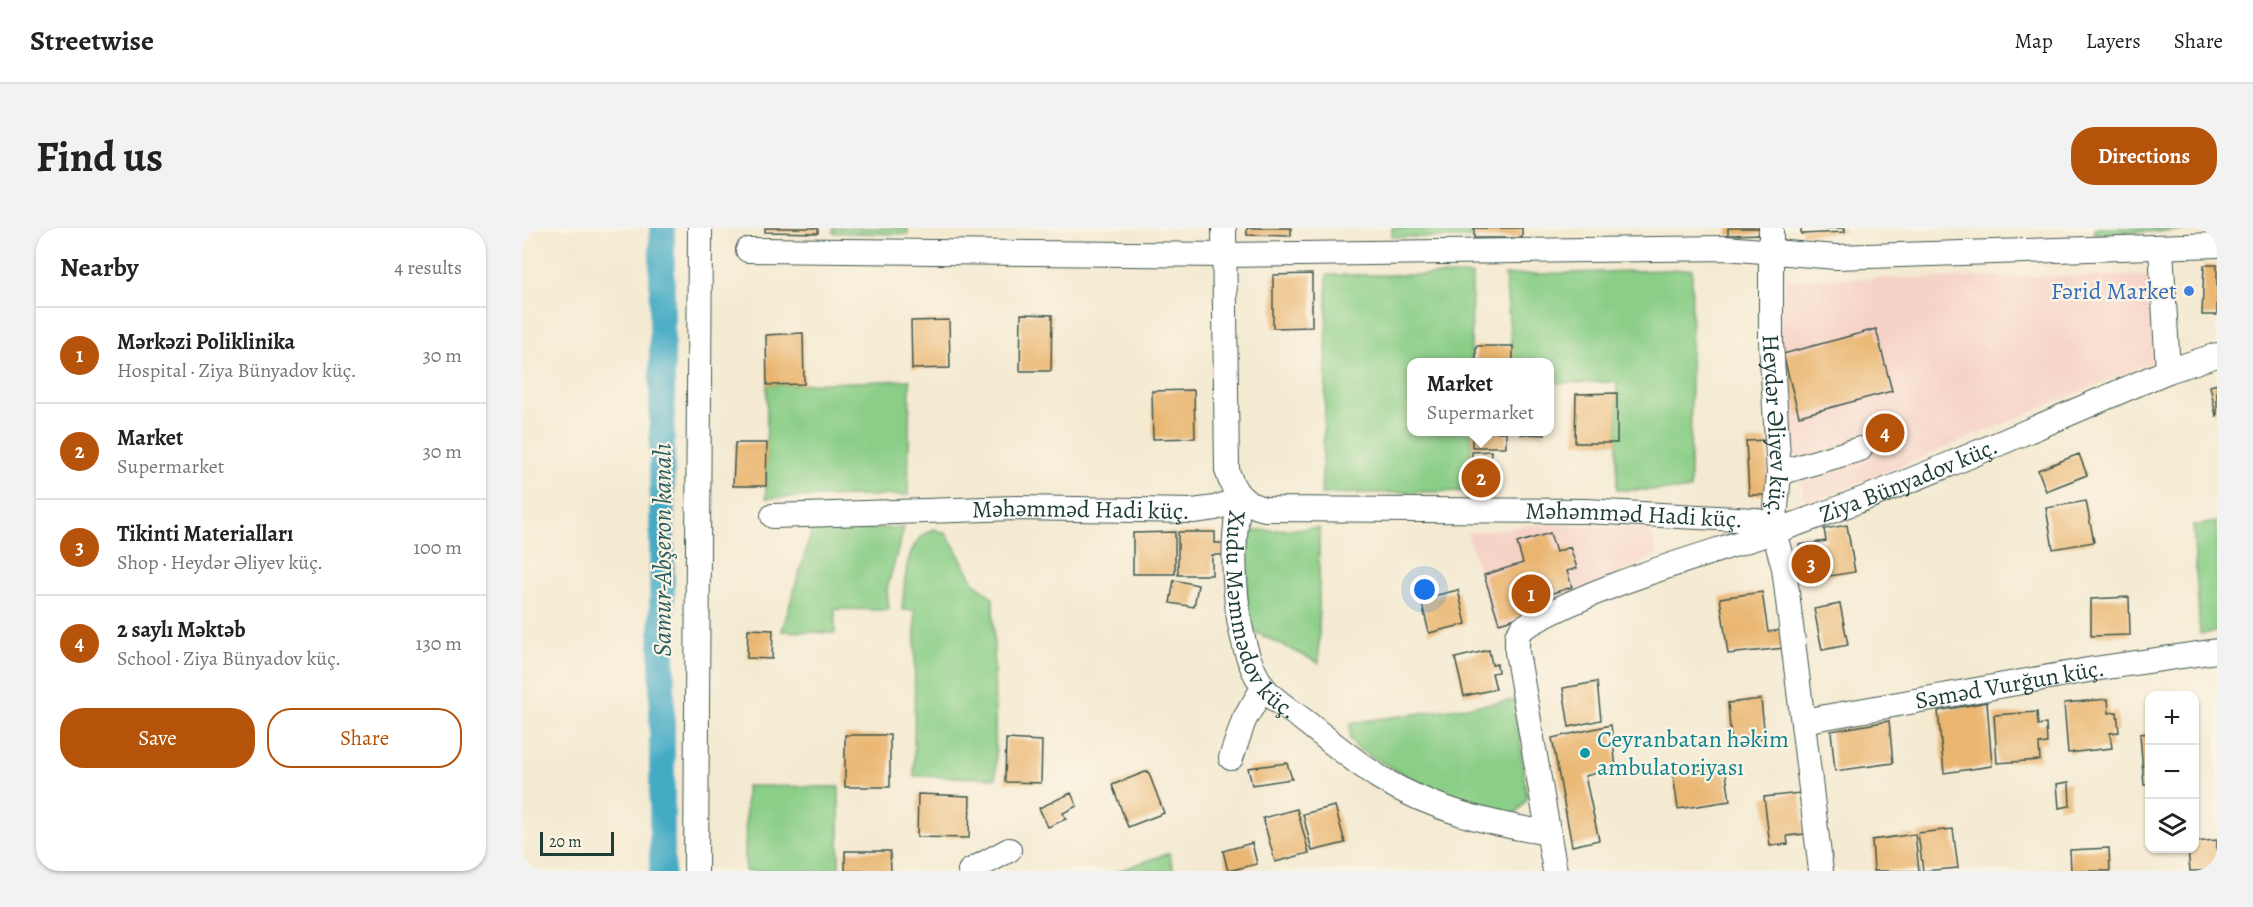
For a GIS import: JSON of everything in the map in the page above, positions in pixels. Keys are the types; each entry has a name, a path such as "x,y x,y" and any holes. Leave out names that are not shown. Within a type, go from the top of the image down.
{"street":[{"path":"696,871 700,228"},
{"name":"Xudu Məmmədov küç.","path":"1224,228 1227,470 1231,487 1240,499 1234,524 1241,635 1254,672 1263,688 1380,778 1462,815 1495,825 1549,833"},
{"name":"Heydər Əliyev küç.","path":"1771,228 1771,342 1779,473 1774,532 1784,568 1821,871"},
{"path":"748,250 1224,255 1725,248 1836,257 2161,249 2217,245"},
{"path":"2161,249 2168,371"},
{"name":"Ziya Bünyadov küç.","path":"1549,833 1517,652 1517,636 1522,628 1610,587 1692,556 1774,532 1880,494 2168,371 2217,355"},
{"path":"1779,473 1860,449"},
{"name":"Məhəmməd Hadi küç.","path":"773,516 1016,508 1193,511 1215,508 1240,499 1253,507 1264,509 1672,514 1755,520 1766,524 1774,532"},
{"name":"Səməd Vurğun küç.","path":"1803,721 2094,669 2217,651"},
{"path":"1231,758 1244,720 1263,688"},
{"path":"1549,833 1555,871"},
{"path":"970,871 1009,850"}],"shaded area":[{"path":"2150,276 2153,362 1806,505 1775,357 1786,279"},
{"path":"1538,524 1650,529 1657,555 1497,632 1467,533"}],"green space":[{"path":"833,228 908,228 908,234 833,233"},
{"path":"1392,228 1470,228 1470,238 1392,237"},
{"path":"2094,228 2217,228 2217,229 2094,234"},
{"path":"1692,269 1690,490 1617,490 1617,382 1554,383 1554,358 1513,358 1505,275"},
{"path":"1327,275 1472,275 1471,358 1407,358 1407,436 1472,436 1470,491 1321,494 1326,383"},
{"path":"910,380 908,495 766,498 767,385"},
{"path":"2217,522 2217,632 2200,634 2193,526"},
{"path":"904,528 887,589 889,610 835,609 835,633 782,631 812,530"},
{"path":"1319,528 1319,663 1249,629 1244,531"},
{"path":"934,529 947,534 974,582 993,598 996,778 914,776 915,610 902,610 905,575 911,553 916,543"},
{"path":"1515,700 1527,799 1512,818 1437,793 1358,749 1350,739 1350,723"},
{"path":"746,786 839,787 839,871 745,871"},
{"path":"1169,853 1174,871 1118,871"}],"building":[{"path":"765,228 818,228 818,233 765,232"},
{"path":"1247,228 1291,228 1291,236 1247,235"},
{"path":"1474,228 1522,228 1522,238 1474,238"},
{"path":"1728,228 1764,228 1764,234 1728,235"},
{"path":"1801,228 1845,228 1845,232 1801,234"},
{"path":"2204,265 2217,265 2217,315 2202,315"},
{"path":"1312,274 1312,327 1273,328 1273,275"},
{"path":"1021,314 1052,315 1051,371 1020,371"},
{"path":"949,320 950,368 912,369 911,321"},
{"path":"1876,329 1892,391 1799,416 1783,354"},
{"path":"803,333 804,384 767,385 766,335"},
{"path":"1476,346 1513,346 1513,358 1476,358"},
{"path":"2217,384 2217,416 2216,416 2210,386"},
{"path":"1194,390 1195,438 1153,439 1152,391"},
{"path":"1617,393 1617,443 1575,443 1576,394"},
{"path":"1472,436 1506,436 1506,447 1472,447"},
{"path":"1767,440 1769,495 1749,495 1746,441"},
{"path":"735,443 767,443 766,486 733,486"},
{"path":"1491,451 1491,491 1470,491 1472,452"},
{"path":"2079,454 2087,475 2046,491 2038,470"},
{"path":"2086,501 2094,542 2053,549 2046,508"},
{"path":"1847,525 1855,572 1804,580 1799,545 1826,541 1824,529"},
{"path":"1175,532 1175,574 1133,574 1133,533"},
{"path":"1178,532 1215,532 1215,543 1223,543 1223,555 1212,555 1212,575 1178,575"},
{"path":"1550,533 1556,552 1570,547 1577,568 1567,571 1572,587 1533,599 1536,612 1499,623 1484,575 1523,563 1517,543"},
{"path":"1174,580 1198,585 1194,607 1170,603"},
{"path":"1458,590 1466,624 1429,633 1421,599"},
{"path":"1762,592 1768,632 1782,630 1784,648 1728,654 1720,598"},
{"path":"2129,597 2130,635 2091,636 2091,599"},
{"path":"1840,604 1848,645 1822,650 1814,609"},
{"path":"748,629 773,630 772,659 747,658"},
{"path":"1489,650 1492,665 1497,664 1498,672 1492,673 1496,689 1464,696 1455,658"},
{"path":"1597,682 1601,720 1569,727 1563,688"},
{"path":"1761,699 1765,738 1731,741 1728,703"},
{"path":"2108,699 2109,713 2117,712 2119,732 2110,733 2112,748 2068,753 2064,703"},
{"path":"1987,702 1992,766 1944,773 1938,711"},
{"path":"2037,712 2038,725 2046,724 2047,743 2039,744 2040,760 1997,763 1994,715"},
{"path":"1889,721 1893,763 1835,771 1831,731"},
{"name":"Ceyranbatan həkim ambulatoriyası","path":"1611,725 1616,768 1585,776 1599,840 1572,846 1552,738"},
{"path":"2140,734 2145,734 2145,785 2144,785"},
{"path":"845,735 890,735 890,787 845,787"},
{"path":"1006,739 1042,741 1041,783 1005,782"},
{"path":"1287,763 1292,779 1252,785 1248,768"},
{"path":"1725,766 1730,801 1678,809 1673,774"},
{"path":"1148,771 1164,813 1128,827 1112,785"},
{"path":"2069,782 2070,806 2059,808 2057,784"},
{"path":"1071,793 1077,806 1063,813 1066,819 1048,827 1039,808"},
{"path":"1800,793 1805,834 1787,836 1788,844 1770,846 1764,797"},
{"path":"918,794 970,796 969,838 917,837"},
{"path":"1335,806 1345,843 1312,851 1303,814"},
{"path":"1297,809 1309,853 1275,862 1263,818"},
{"path":"1953,829 1958,868 1923,871 1918,833"},
{"path":"1915,834 1919,871 1874,871 1872,840"},
{"path":"2217,840 2217,871 2190,871 2188,853 2199,853 2199,842"},
{"path":"1252,843 1257,864 1228,871 1223,851"},
{"path":"2109,848 2110,871 2071,871 2070,850"},
{"path":"845,851 890,851 891,871 845,871"}],"waterway":[{"name":"Samur-Abşeron kanalı","path":"662,228 662,871"}],"place":[{"name":"Fərid Market","path":"2189,291"},
{"name":"2 saylı Məktəb","path":"1885,433"},
{"name":"Market","path":"1481,478"},
{"name":"Tikinti Materialları","path":"1811,564"},
{"name":"Mərkəzi Poliklinika","path":"1531,594"},
{"name":"Ceyranbatan həkim ambulatoriyası","path":"1585,753"}]}
